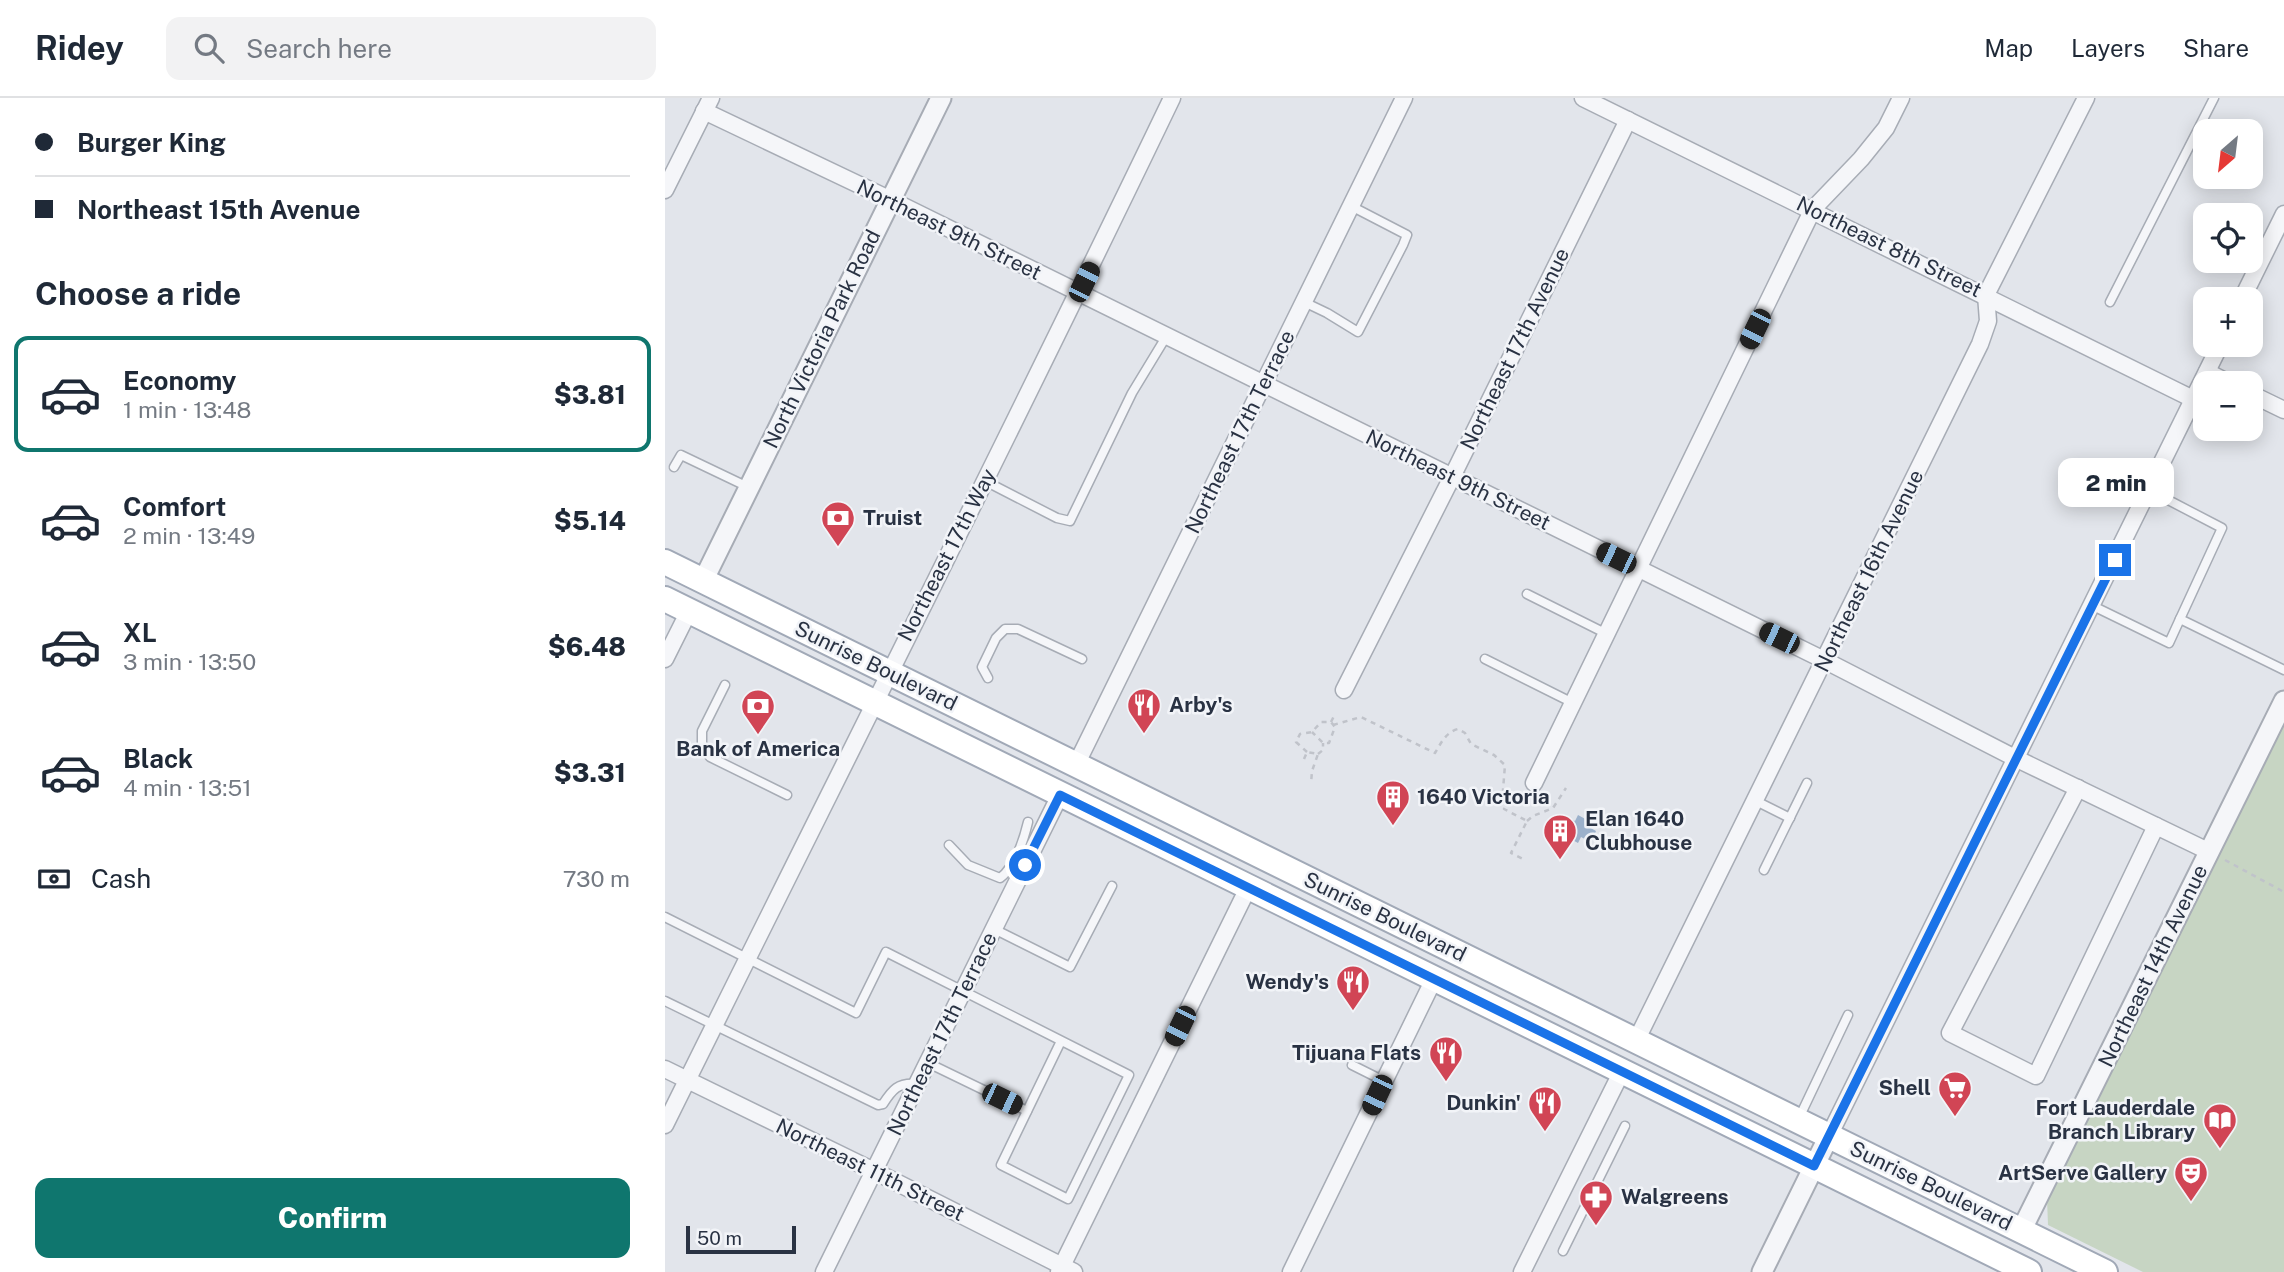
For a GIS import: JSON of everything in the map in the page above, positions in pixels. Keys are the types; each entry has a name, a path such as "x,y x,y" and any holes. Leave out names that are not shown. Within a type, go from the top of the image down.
{"main road":[{"name":"Sunrise Boulevard","path":"665,562 2105,1272"},
{"name":"Sunrise Boulevard","path":"665,599 1814,1166 2003,1266 2029,1272"},
{"path":"1124,827 1131,819 1143,814 1172,812"},
{"path":"1401,963 1433,959 1450,949"}],"street":[{"name":"North Victoria Park Road","path":"703,581 941,98"},
{"name":"Northeast 17th Way","path":"665,1125 1078,294 1172,98"},
{"name":"Northeast 17th Terrace","path":"1076,765 1404,98"},
{"name":"Northeast 8th Street","path":"1583,98 1612,104 1627,120 2193,399"},
{"path":"1534,783 1812,209 1861,159 1886,128 1901,98"},
{"name":"Northeast 16th Avenue","path":"1636,1041 1826,661 1980,344 1988,321 1986,295 2086,98"},
{"name":"Northeast 9th Street","path":"707,104 1078,294 2210,852"},
{"path":"665,190 707,104"},
{"name":"Northeast 17th Avenue","path":"1344,690 1453,477 1627,120"},
{"path":"2248,287 2284,214"},
{"path":"1762,1272 2193,399"},
{"path":"2263,400 2284,410"},
{"path":"665,659 689,611"},
{"name":"Northeast 14th Avenue","path":"2021,1231 2284,701"},
{"path":"2078,788 1949,1033 2036,1076 2156,826"},
{"name":"Northeast 17th Terrace","path":"824,1272 1060,795"},
{"path":"1065,1270 1248,888"},
{"path":"1291,1272 1434,979"},
{"name":"Northeast 11th Street","path":"665,1069 874,1171 1065,1270"},
{"path":"1522,1272 1622,1071"}],"lane":[{"path":"2110,302 2214,98"},
{"path":"1304,302 1358,332 1392,268 1407,235 1351,206"},
{"path":"984,481 1057,518 1069,521 1132,393 1166,337"},
{"path":"674,467 681,455 748,488"},
{"path":"2093,606 2169,643 2223,528 2149,490"},
{"path":"1527,594 1607,634"},
{"path":"2180,619 2284,670"},
{"path":"988,678 982,667 996,638 1005,629 1018,629 1081,660"},
{"path":"1485,659 1573,703"},
{"path":"725,685 702,731 702,745 710,757 787,795"},
{"path":"1765,870 1807,783"},
{"path":"1756,801 1790,818"},
{"path":"949,845 968,865 1000,878 1006,873 1025,835 1028,822"},
{"path":"994,929 1070,967 1112,886"},
{"path":"665,918 856,1013 886,953 1129,1075 1068,1199 1001,1165 1061,1041"},
{"path":"665,1002 878,1105 883,1104 897,1086 908,1083 913,1092"},
{"path":"1798,1121 1848,1015"},
{"path":"927,1063 1027,1111"},
{"path":"1352,1065 1384,1081"},
{"path":"1563,1251 1625,1126"}],"path":[{"path":"1312,732 1323,743 1329,743 1335,714"},
{"path":"1318,754 1307,752 1296,742 1300,734 1312,732 1321,722 1332,723 1361,717 1435,753 1445,737 1458,729 1465,733 1471,744 1494,755 1505,765 1504,808 1527,821"},
{"path":"1333,732 1339,736"},
{"path":"1311,784 1312,771 1318,754 1323,750 1323,743"},
{"path":"1304,760 1307,752"},
{"path":"1523,859 1511,853 1527,821 1553,808 1566,788"},
{"path":"2210,852 2284,892"}],"green space":[{"path":"2284,721 2284,1272 2143,1272 2048,1225 2047,1199"}],"water":[{"path":"1578,815 1589,821 1587,826 1596,831 1591,842 1581,837 1578,843 1567,837 1570,832 1560,827 1565,816 1575,821"}],"place":[{"name":"Truist","path":"838,548"},
{"name":"Arby's","path":"1144,735"},
{"name":"Bank of America","path":"758,736"},
{"name":"1640 Victoria","path":"1393,827"},
{"name":"Elan 1640 Clubhouse","path":"1560,861"},
{"name":"Wendy's","path":"1353,1012"},
{"name":"Tijuana Flats","path":"1446,1083"},
{"name":"Shell","path":"1955,1118"},
{"name":"Dunkin'","path":"1545,1133"},
{"name":"Fort Lauderdale Branch Library","path":"2220,1150"},
{"name":"ArtServe Gallery","path":"2191,1203"},
{"name":"Walgreens","path":"1596,1227"}],"route":[{"path":"1025,865 1060,795 1814,1166 2115,560"}]}
